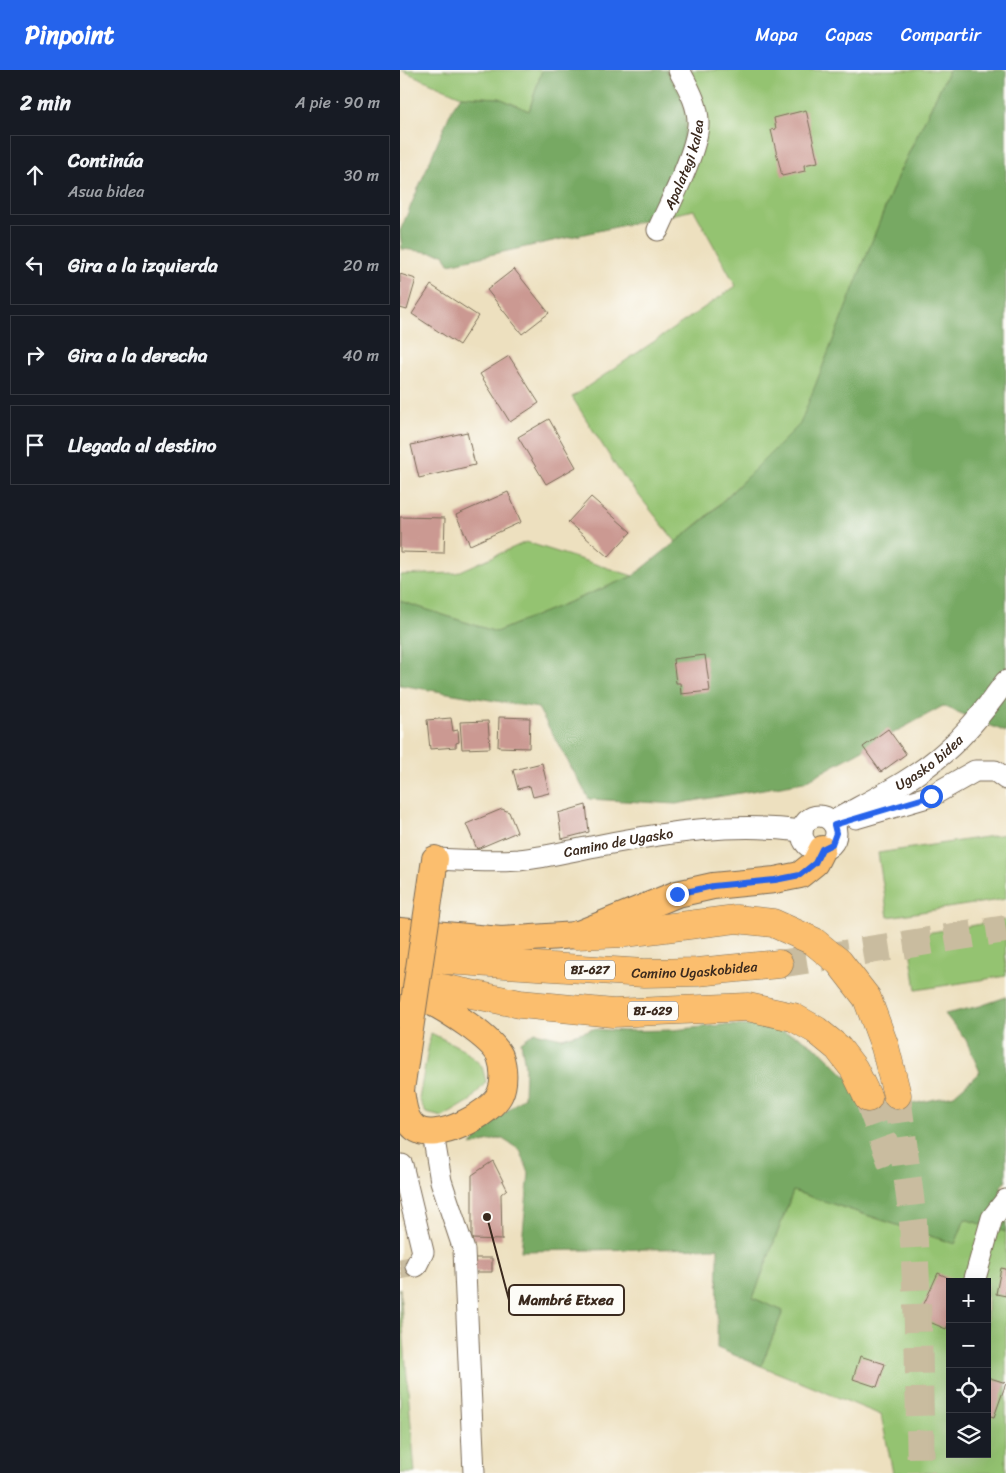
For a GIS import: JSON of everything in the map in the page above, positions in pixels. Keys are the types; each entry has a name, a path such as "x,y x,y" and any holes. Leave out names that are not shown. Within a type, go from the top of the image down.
{"highway":[{"path":"576,935 625,933 736,919 773,923 813,942 839,962 867,998 884,1047 896,1095"},
{"name":"Camino Ugaskobidea","path":"400,957 644,973 697,972 779,964"},
{"name":"BI-629","path":"400,982 442,988 520,1004 613,1013 748,1007 793,1017 816,1030 838,1048 854,1069 868,1098"}],"main road":[{"path":"400,931 501,940 576,935 677,894 713,886 775,880 800,875 815,863 822,849"},
{"path":"400,990 428,1001 463,1021 484,1038 500,1055 504,1076 500,1094 490,1107 467,1122 434,1134 424,1133 415,1128 405,1115 401,1090 431,886 435,859"}],"street":[{"name":"Apalategi kalea","path":"658,230 691,154 698,125 695,105 679,70"},
{"name":"Ugasko bidea","path":"833,823 914,776 947,751 988,707 1006,681"},
{"path":"833,823 931,796 975,771 995,771 1006,779"},
{"path":"817,816 823,816 833,823 836,833 835,839 827,847 816,850 807,845 802,836 802,831 807,821 817,816"},
{"name":"Camino de Ugasko","path":"435,859 470,861 520,860 636,838 744,826 776,827 802,831"},
{"path":"434,1134 441,1181 464,1250 474,1473"},
{"path":"402,1165 423,1252 416,1266"},
{"path":"975,1278 992,1218 1006,1200"}],"green space":[{"path":"401,70 542,70 529,111 499,98 461,96"},
{"path":"542,70 666,70 682,101 685,116 685,132 678,162 652,219 449,264 444,254 402,249 400,231 452,109 461,96 499,98 529,111"},
{"path":"666,70 949,70 898,175 801,424 706,517 676,542 617,468 572,397 736,286 694,210 652,219 682,100"},
{"path":"949,70 1006,70 1006,732 943,706 804,782 676,804 589,799 538,708 400,685 400,601 496,632 633,576 707,517 800,424 898,175"},
{"path":"526,542 633,576 496,632 400,601 400,575 456,573"},
{"path":"1006,834 1006,899 888,917 878,853"},
{"path":"1005,920 1006,976 916,990 908,936"},
{"path":"1006,997 1006,1181 1000,1187 1006,1188 1006,1232 965,1219 955,1244 793,1191 753,1298 783,1311 761,1366 717,1348 718,1248 521,1251 529,1173 520,1150 501,1138 471,1146 481,1132 524,1097 525,1067 521,1042 535,1032 562,1038 593,1029 623,1031 673,1030 721,1025 765,1026 798,1036 821,1051 867,1097 874,1112 954,1095 980,1072 966,1040 945,1014 980,1006"},
{"path":"431,1033 463,1049 482,1066 486,1082 470,1101 443,1117 426,1113 419,1099"},
{"path":"793,1191 955,1244 965,1219 1006,1232 1006,1473 893,1473 881,1415 761,1366 783,1311 753,1298"},
{"path":"400,1291 415,1473 400,1473"}],"building":[{"path":"806,110 818,162 804,165 805,171 782,176 771,130 776,129 774,118"},
{"path":"514,269 549,313 522,334 487,290"},
{"path":"400,274 416,279 407,310 400,308"},
{"path":"431,285 478,316 459,345 412,314"},
{"path":"509,356 539,403 510,422 480,374"},
{"path":"549,419 576,467 546,484 518,437"},
{"path":"467,432 475,465 419,478 411,445"},
{"path":"508,492 521,522 470,545 456,515"},
{"path":"591,497 631,532 608,557 568,522"},
{"path":"400,517 445,518 444,553 400,552"},
{"path":"705,655 710,691 681,694 680,683 676,683 673,659"},
{"path":"499,717 530,718 529,748 498,747"},
{"path":"451,718 453,731 458,730 459,742 456,743 456,747 430,749 427,720"},
{"path":"488,721 490,748 462,749 460,722"},
{"path":"888,729 906,754 881,772 863,747"},
{"path":"542,763 549,793 533,797 530,786 518,789 513,770"},
{"path":"586,805 589,832 562,839 558,813"},
{"path":"502,809 509,812 517,832 477,849 466,824"},
{"path":"493,1161 507,1189 501,1194 502,1240 472,1239 472,1175"},
{"path":"472,1258 492,1258 492,1272 472,1272"},
{"path":"1001,1268 1006,1269 1006,1296 996,1294"},
{"path":"938,1273 949,1278 946,1278 946,1329 918,1317"},
{"path":"860,1356 885,1364 877,1387 853,1379"},
{"path":"991,1378 1006,1383 994,1417 991,1416"}],"tunnel":[{"path":"779,964 1006,929"},
{"path":"897,1095 913,1221 918,1325 921,1473"},
{"path":"868,1098 895,1172"},
{"path":"400,1269 416,1266"}],"place":[{"name":"Mambré Etxea","path":"487,1217"}],"route":[{"path":"677,894 713,886 775,880 800,875 815,863 822,849 832,844 836,833 834,825 931,796"}]}
